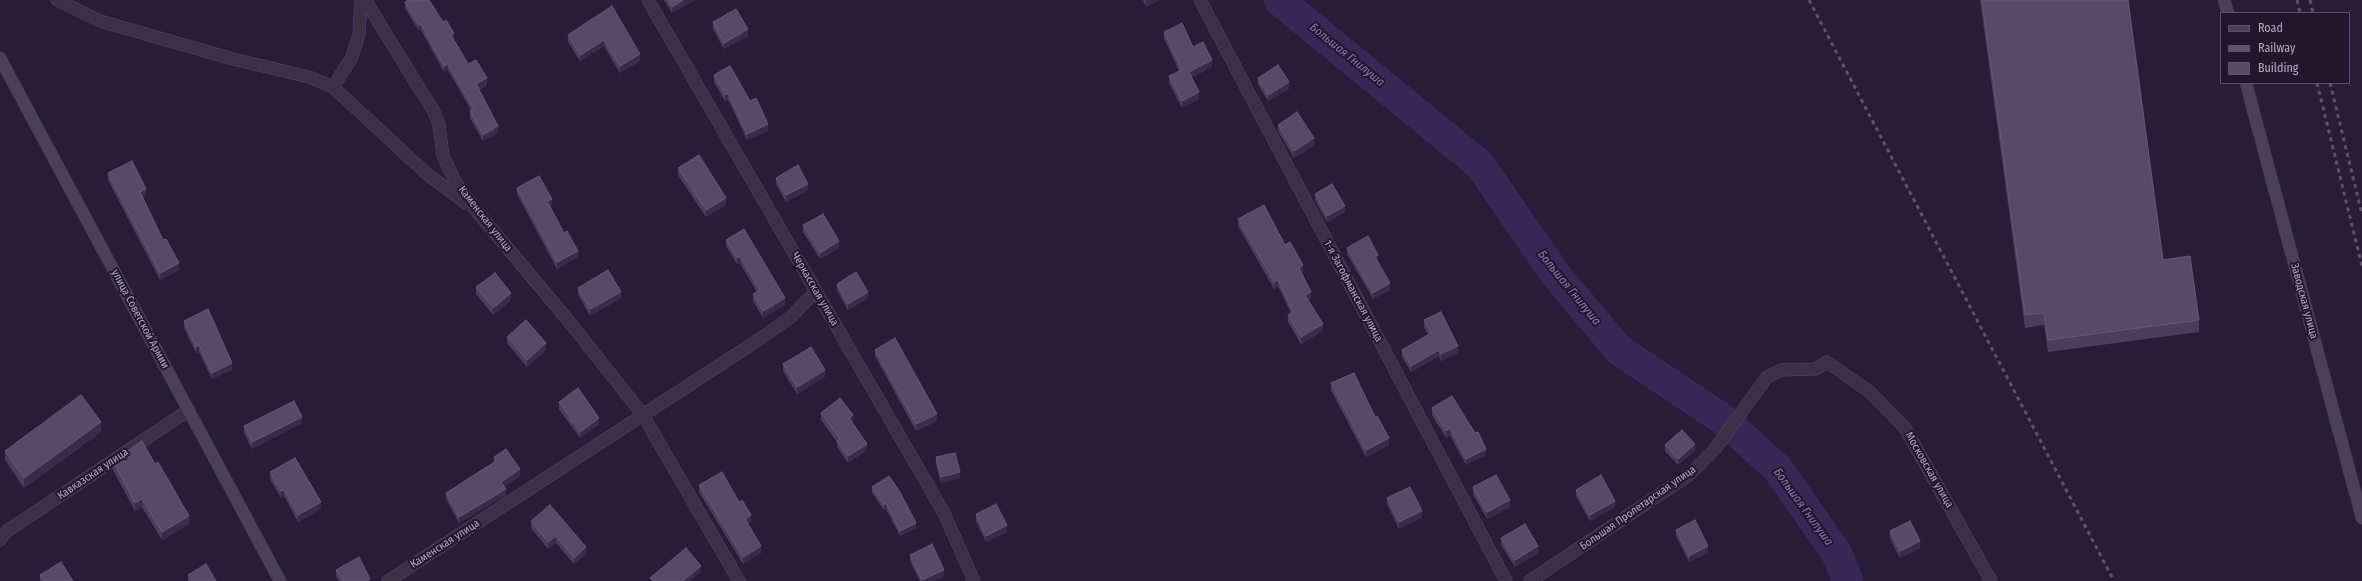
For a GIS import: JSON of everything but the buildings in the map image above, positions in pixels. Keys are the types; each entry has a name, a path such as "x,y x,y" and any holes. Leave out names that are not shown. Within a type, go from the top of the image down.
{"main road":[{"path":"2224,0 2228,12"},
{"name":"улица Советской Армии","path":"0,58 280,581"},
{"name":"Заводская улица","path":"2246,84 2362,518"}],"street":[{"path":"57,0 100,21 233,59 309,77 333,87 427,174 474,208"},
{"path":"333,87 352,57 359,34 361,0"},
{"name":"Каменская улица","path":"365,0 434,112 438,125 443,156 455,181 474,208 572,326 643,415 739,581"},
{"name":"Черкасская улица","path":"648,0 944,513 974,581"},
{"name":"1-я Загофманская улица","path":"1200,0 1506,581"},
{"name":"Каменская улица","path":"388,581 791,317 816,291"},
{"name":"Большая Пролетарская улица","path":"1530,581 1689,475 1707,459 1767,377 1781,370 1816,369 1827,362"},
{"name":"Московская улица","path":"1827,362 1870,392 1905,428 1991,581"},
{"name":"Кавказская улица","path":"0,540 7,531 189,410"}],"waterway":[{"name":"Большая Гнилуша","path":"1279,0 1480,165 1556,275 1619,350 1724,420 1777,468 1836,552 1848,581"}],"railway":[{"path":"1809,0 2114,581"},
{"path":"2297,0 2300,12"},
{"path":"2310,0 2313,12"},
{"path":"2317,84 2362,266"},
{"path":"2330,84 2362,214"}]}
